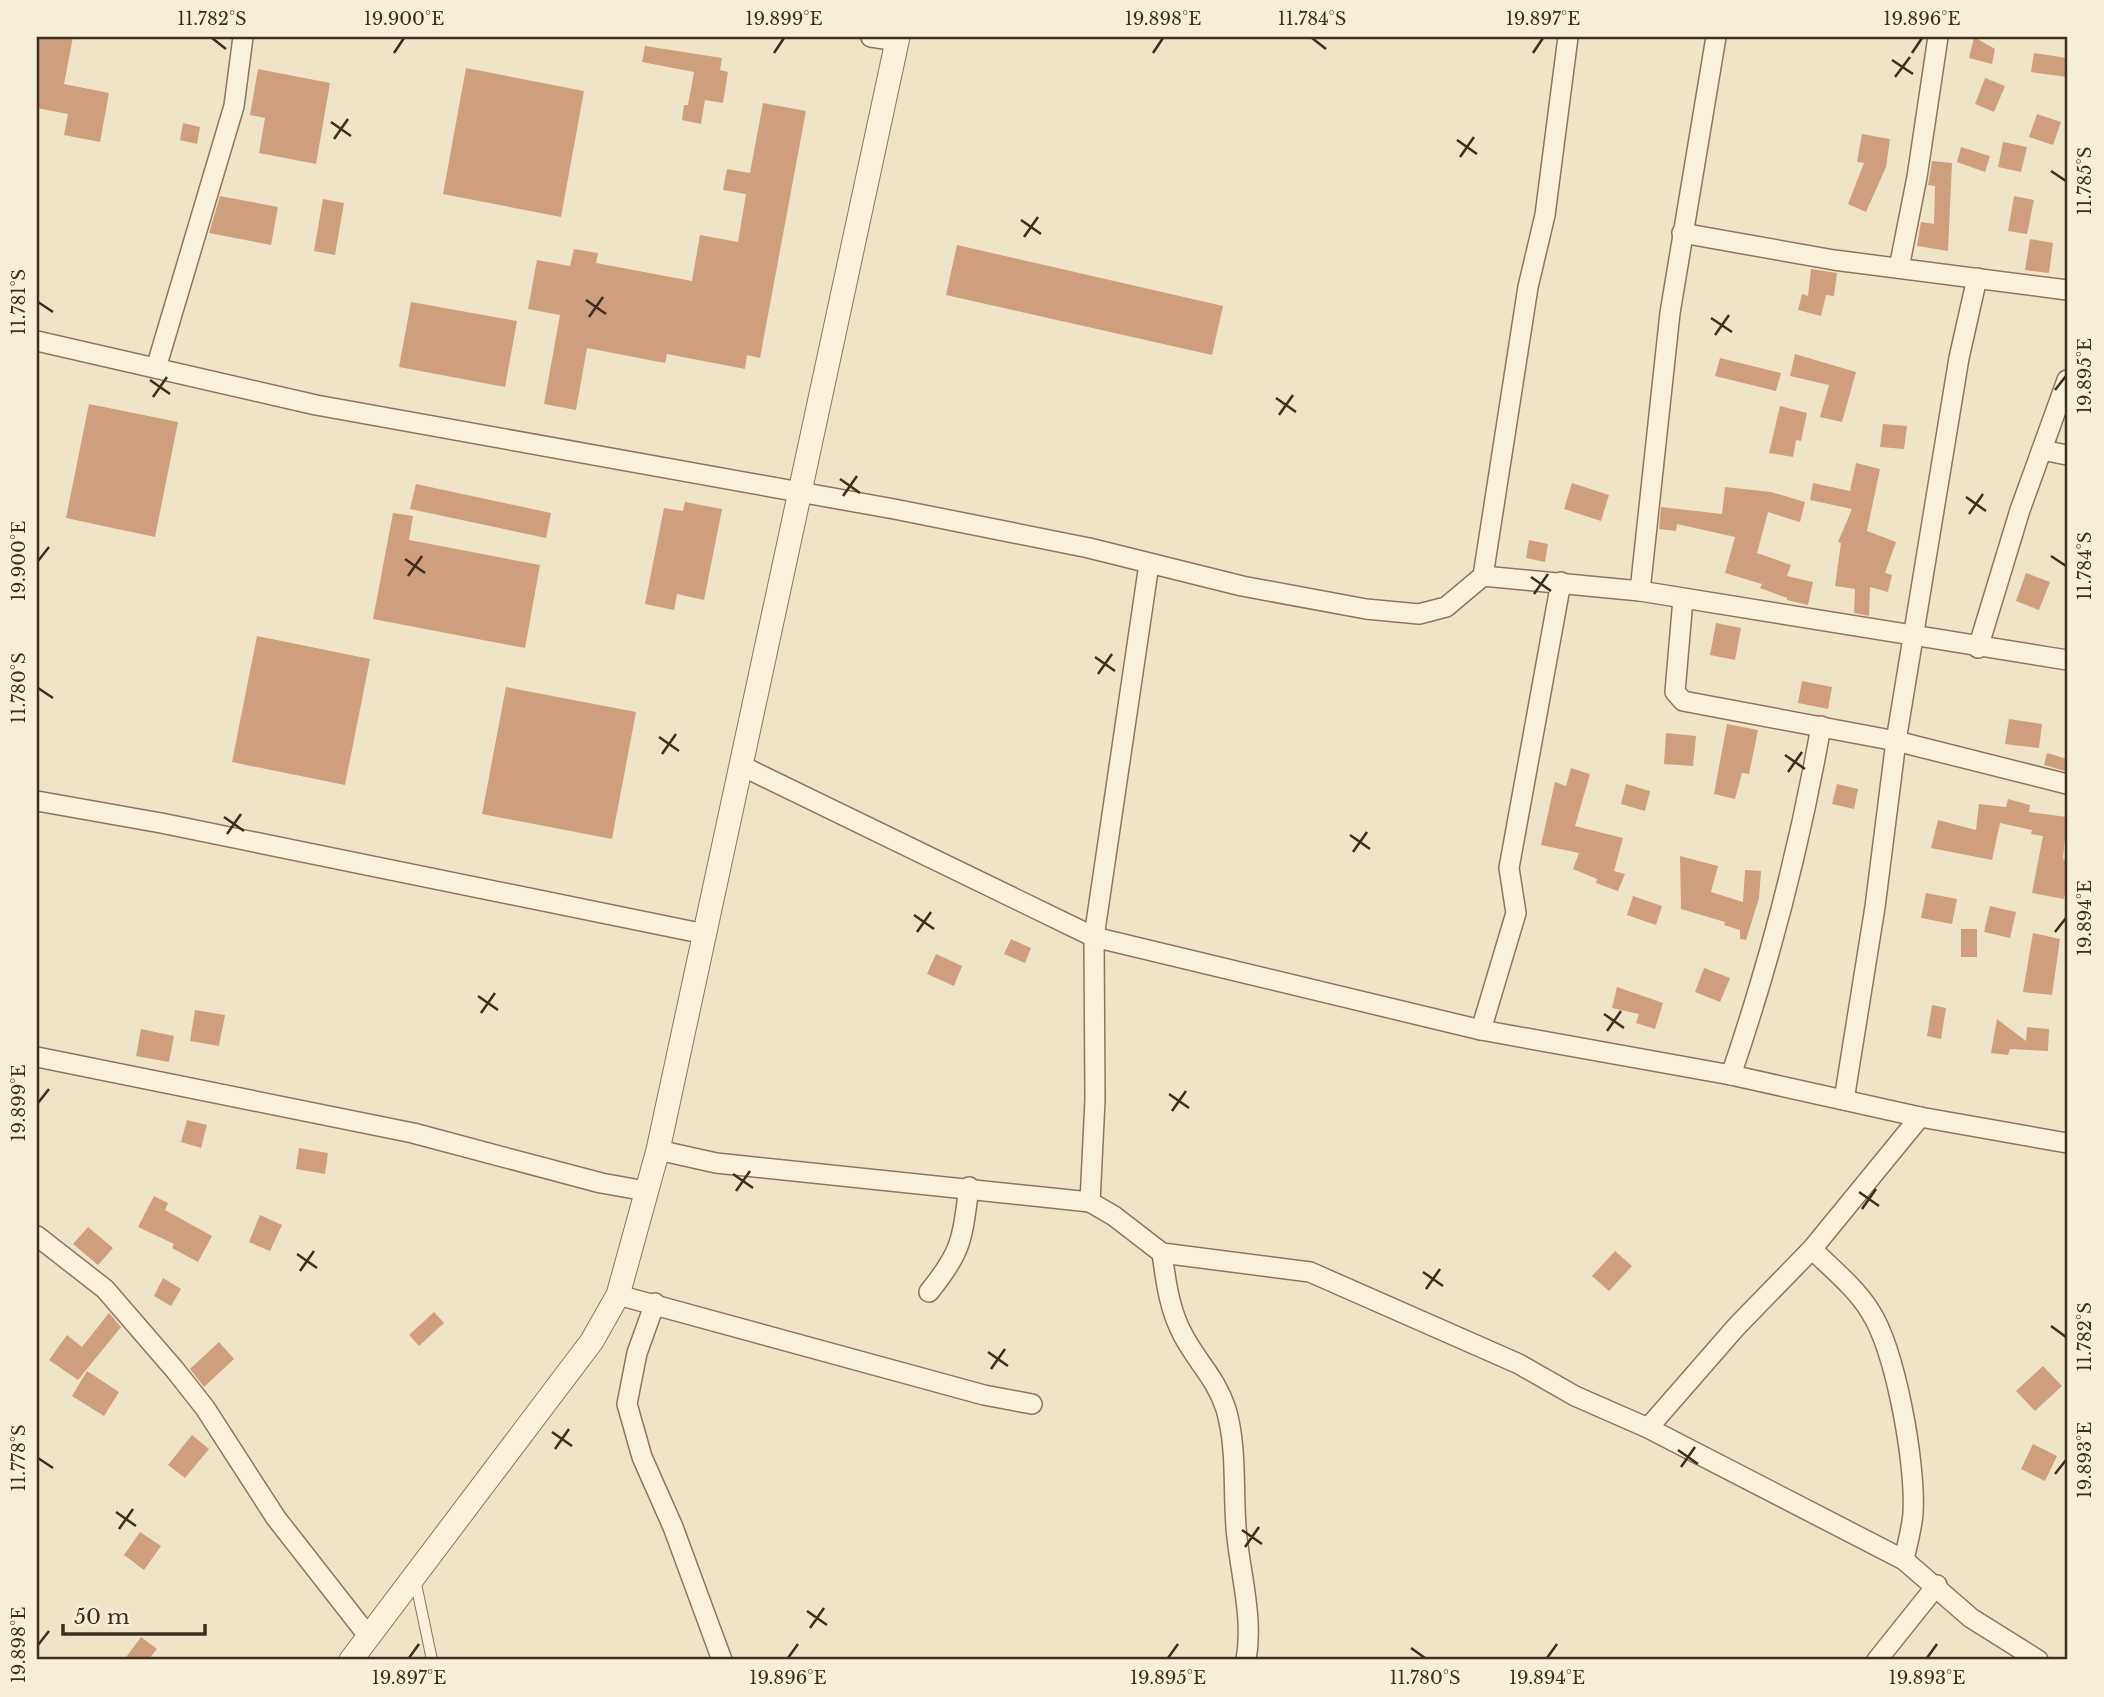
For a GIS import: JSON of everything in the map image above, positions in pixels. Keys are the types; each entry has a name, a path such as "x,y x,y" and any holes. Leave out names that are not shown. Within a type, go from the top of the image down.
{"street":[{"path":"156,368 234,106 243,37"},
{"path":"351,1660 592,1341 618,1295 658,1150 742,766 767,634 800,494 898,39 871,37"},
{"path":"37,341 316,405 1089,548 1301,597 1419,614 1446,607 1483,576 1528,287 1545,215 1568,37"},
{"path":"1640,592 1644,530 1661,415 1670,313 1682,233 1705,117 1716,37"},
{"path":"1899,268 1917,177 1938,37"},
{"path":"1682,233 1899,268 2067,290"},
{"path":"1844,1100 1875,907 1896,741 1959,358 1977,278"},
{"path":"1978,648 2067,380"},
{"path":"2042,450 2067,455"},
{"path":"1090,1202 1095,1100 1094,937 1149,564"},
{"path":"1483,576 1640,592 1915,635 1978,648 2067,660"},
{"path":"1481,1030 1516,913 1508,868 1561,582"},
{"path":"1683,599 1675,692 1683,701 1896,741 2067,784"},
{"path":"1731,1075 1780,920 1806,810 1821,726"},
{"path":"742,766 1094,937 1481,1030 1731,1075 1920,1117 2067,1143"},
{"path":"37,801 161,823 705,934"},
{"path":"37,1057 413,1133 601,1183 646,1191"},
{"path":"1648,1428 1737,1326 1812,1249 1920,1117"},
{"path":"658,1150 716,1163 969,1187 1090,1202 1114,1216 1162,1252 1310,1272 1421,1318 1519,1364 1575,1396 1648,1428 1904,1560 1937,1585 1979,1624 2038,1660"},
{"path":"929,1292 961,1246 969,1187"},
{"path":"37,1237 105,1289 175,1370 205,1408 276,1518 369,1637"},
{"path":"1812,1249 1870,1310 1885,1339 1912,1478 1913,1513 1904,1560"},
{"path":"1162,1252 1171,1311 1185,1338 1208,1369 1226,1409 1232,1444 1236,1528 1247,1615 1246,1660"},
{"path":"618,1295 984,1395 1032,1404"},
{"path":"655,1303 637,1353 627,1404 642,1457 673,1527 722,1660"},
{"path":"1877,1660 1937,1585"}],"lane":[{"path":"415,1578 432,1660"}],"building":[{"path":"37,37 73,37 64,84 109,93 100,142 64,135 68,114 37,108"},
{"path":"1974,37 1995,49 1992,64 1969,58"},
{"path":"645,46 722,58 720,70 728,72 723,103 705,100 701,124 682,120 684,105 688,105 694,72 642,62"},
{"path":"2034,53 2067,58 2067,77 2031,72"},
{"path":"466,68 584,91 561,217 443,194"},
{"path":"258,69 330,83 316,164 259,153 265,118 250,115"},
{"path":"1985,78 2005,86 1994,112 1975,104"},
{"path":"763,103 806,111 760,358 747,355 745,369 667,354 665,363 587,348 576,410 544,404 560,315 528,309 537,260 570,266 574,249 598,253 596,263 692,281 700,235 738,242 746,194 723,190 727,169 750,173"},
{"path":"2037,114 2061,122 2053,145 2029,137"},
{"path":"183,123 200,127 197,144 180,140"},
{"path":"1862,134 1890,139 1886,167 1866,212 1848,204 1864,163 1857,162"},
{"path":"2003,142 2027,147 2021,172 1998,167"},
{"path":"1961,147 1990,156 1985,172 1957,162"},
{"path":"1932,161 1952,163 1948,251 1917,246 1921,222 1934,224 1935,186 1928,185"},
{"path":"220,196 278,207 271,245 209,233"},
{"path":"2014,196 2034,200 2027,234 2008,231"},
{"path":"323,199 344,203 335,255 314,251"},
{"path":"2030,239 2053,243 2049,273 2025,270"},
{"path":"957,245 1223,306 1212,355 946,295"},
{"path":"1811,269 1837,273 1834,296 1826,295 1821,316 1798,310 1802,294 1808,296"},
{"path":"411,302 517,321 505,387 399,367"},
{"path":"1795,354 1856,372 1842,422 1820,417 1829,385 1790,376"},
{"path":"1720,358 1781,373 1776,391 1715,376"},
{"path":"89,404 178,422 155,537 66,518"},
{"path":"1780,406 1807,413 1801,441 1796,440 1793,457 1769,453"},
{"path":"1883,424 1907,426 1904,449 1880,447"},
{"path":"1856,463 1880,469 1867,531 1896,542 1885,573 1892,575 1888,592 1870,587 1869,616 1854,613 1855,589 1835,586 1841,543 1838,542 1852,509 1810,500 1813,483 1850,491"},
{"path":"1572,483 1609,495 1601,521 1564,509"},
{"path":"416,484 551,513 546,538 410,509"},
{"path":"1725,487 1771,492 1805,502 1800,522 1768,512 1757,553 1791,565 1787,576 1813,582 1808,605 1787,600 1760,588 1762,584 1725,573 1735,537 1677,524 1676,531 1659,529 1661,507 1722,514"},
{"path":"685,502 722,509 704,600 677,594 674,610 645,604 664,508 683,511"},
{"path":"393,513 413,516 409,540 540,565 525,648 373,619"},
{"path":"1529,540 1548,544 1545,562 1526,558"},
{"path":"2026,573 2050,582 2039,610 2016,601"},
{"path":"1716,623 1741,628 1735,660 1710,655"},
{"path":"257,636 370,659 345,785 232,762"},
{"path":"1802,681 1832,687 1828,709 1798,703"},
{"path":"506,687 636,712 612,839 482,814"},
{"path":"2009,719 2042,724 2039,748 2005,744"},
{"path":"1727,724 1758,730 1749,774 1742,773 1735,799 1714,794"},
{"path":"1666,733 1696,736 1693,766 1664,764"},
{"path":"2047,753 2067,759 2065,771 2044,765"},
{"path":"1571,768 1590,774 1575,826 1623,838 1614,871 1625,874 1618,891 1596,883 1597,879 1573,869 1579,853 1541,845 1555,782 1566,786"},
{"path":"1626,784 1650,791 1645,811 1621,804"},
{"path":"1837,784 1858,789 1854,809 1832,804"},
{"path":"2008,799 2030,805 2029,812 2067,817 2063,859 2067,860 2064,899 2032,893 2043,836 2031,834 2032,830 2000,823 1992,860 1931,848 1938,820 1976,830 1979,804 2006,807"},
{"path":"1680,856 1718,866 1711,892 1743,902 1745,870 1761,871 1759,898 1746,940 1740,939 1740,930 1724,925 1725,922 1681,909"},
{"path":"1926,893 1957,899 1952,924 1921,918"},
{"path":"1633,896 1662,906 1656,925 1627,915"},
{"path":"1990,906 2016,912 2010,938 1984,932"},
{"path":"1961,929 1977,929 1977,957 1961,957"},
{"path":"2033,933 2060,939 2052,995 2023,992"},
{"path":"1011,939 1031,948 1025,963 1004,954"},
{"path":"936,954 962,966 954,986 927,974"},
{"path":"1704,968 1730,978 1720,1002 1695,992"},
{"path":"1617,987 1663,1003 1655,1029 1636,1023 1639,1014 1612,1008"},
{"path":"1932,1005 1946,1008 1941,1039 1927,1036"},
{"path":"195,1010 225,1015 219,1046 190,1041"},
{"path":"1997,1019 2026,1041 2027,1027 2049,1029 2048,1051 2010,1049 2008,1055 1991,1053"},
{"path":"141,1029 174,1036 169,1062 136,1056"},
{"path":"187,1120 207,1125 201,1148 181,1142"},
{"path":"299,1148 328,1153 325,1174 296,1169"},
{"path":"154,1196 168,1203 165,1210 212,1236 198,1262 172,1248 174,1244 138,1227"},
{"path":"260,1215 282,1225 270,1251 249,1242"},
{"path":"88,1227 113,1248 98,1265 73,1244"},
{"path":"1615,1251 1632,1266 1609,1291 1592,1276"},
{"path":"163,1278 181,1289 171,1306 154,1296"},
{"path":"434,1312 444,1323 419,1346 409,1335"},
{"path":"109,1313 121,1327 78,1380 49,1360 67,1335 82,1347"},
{"path":"219,1342 234,1359 204,1387 190,1369"},
{"path":"2043,1366 2062,1386 2035,1411 2016,1391"},
{"path":"87,1371 119,1392 104,1416 72,1396"},
{"path":"192,1435 209,1449 185,1478 168,1465"},
{"path":"2033,1444 2057,1456 2045,1481 2021,1469"},
{"path":"140,1532 161,1546 144,1570 124,1555"},
{"path":"141,1637 157,1649 148,1660 124,1660"}]}
